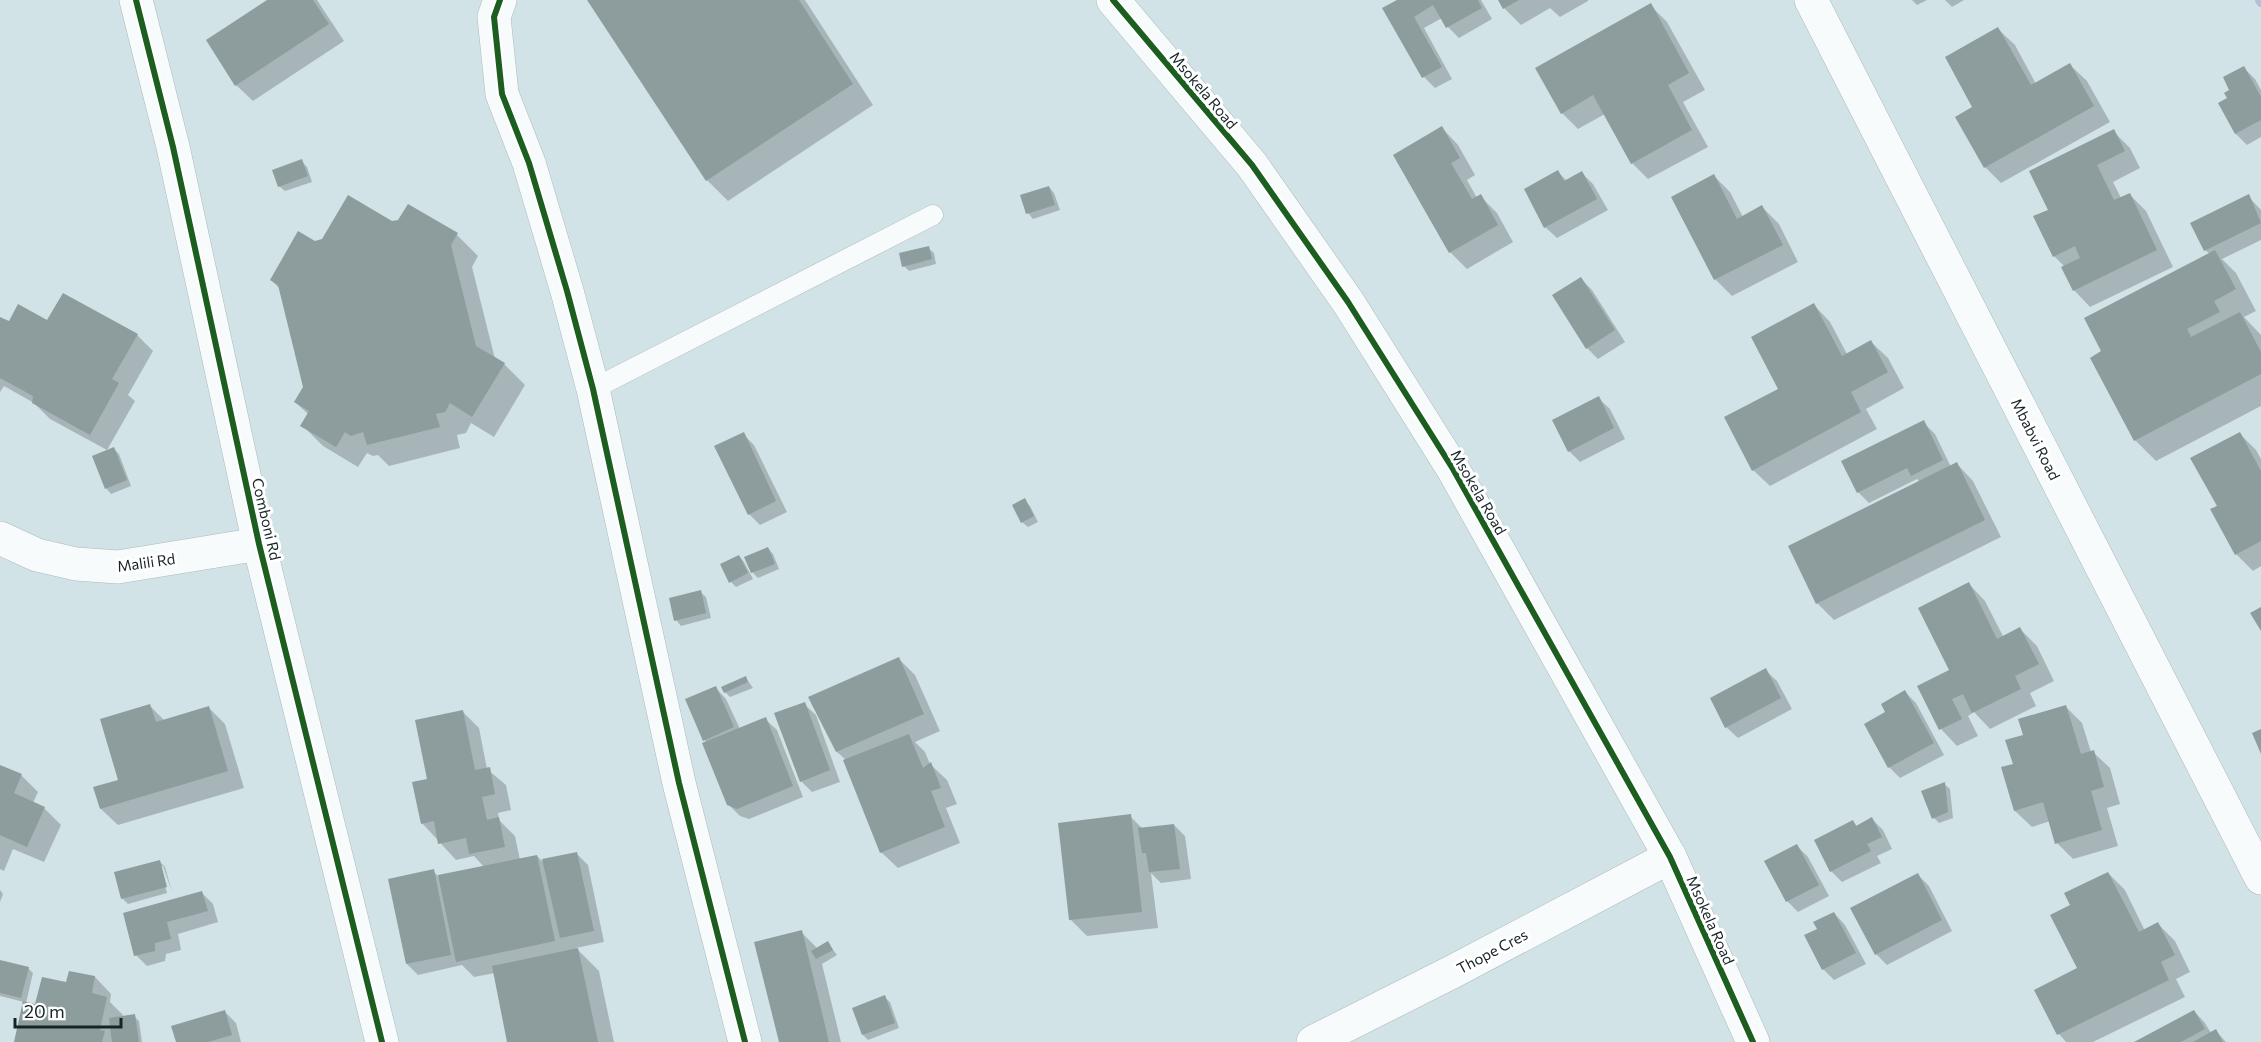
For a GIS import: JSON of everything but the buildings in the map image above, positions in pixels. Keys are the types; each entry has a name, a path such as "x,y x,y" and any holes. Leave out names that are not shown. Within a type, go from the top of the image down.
{"street":[{"name":"Comboni Rd","path":"136,0 173,147 259,544 382,1042"},
{"path":"500,0 494,17 502,94 529,163 593,389 679,783 745,1042"},
{"name":"Msokela Road","path":"1113,0 1252,165 1348,302 1453,469 1670,857 1752,1042"},
{"name":"Mbabvi Road","path":"1811,0 2261,878"},
{"name":"Malili Rd","path":"0,538 37,555 76,564 118,567 259,544"},
{"name":"Thope Cres","path":"1313,1042 1452,972 1670,857"}],"lane":[{"path":"593,389 933,215"}],"cycle path":[{"path":"136,0 173,147 259,544 382,1042"},
{"path":"500,0 494,17 502,94 529,163 593,389 679,783 745,1042"},
{"path":"1113,0 1252,165 1348,302 1453,469 1670,857 1753,1042"}]}
